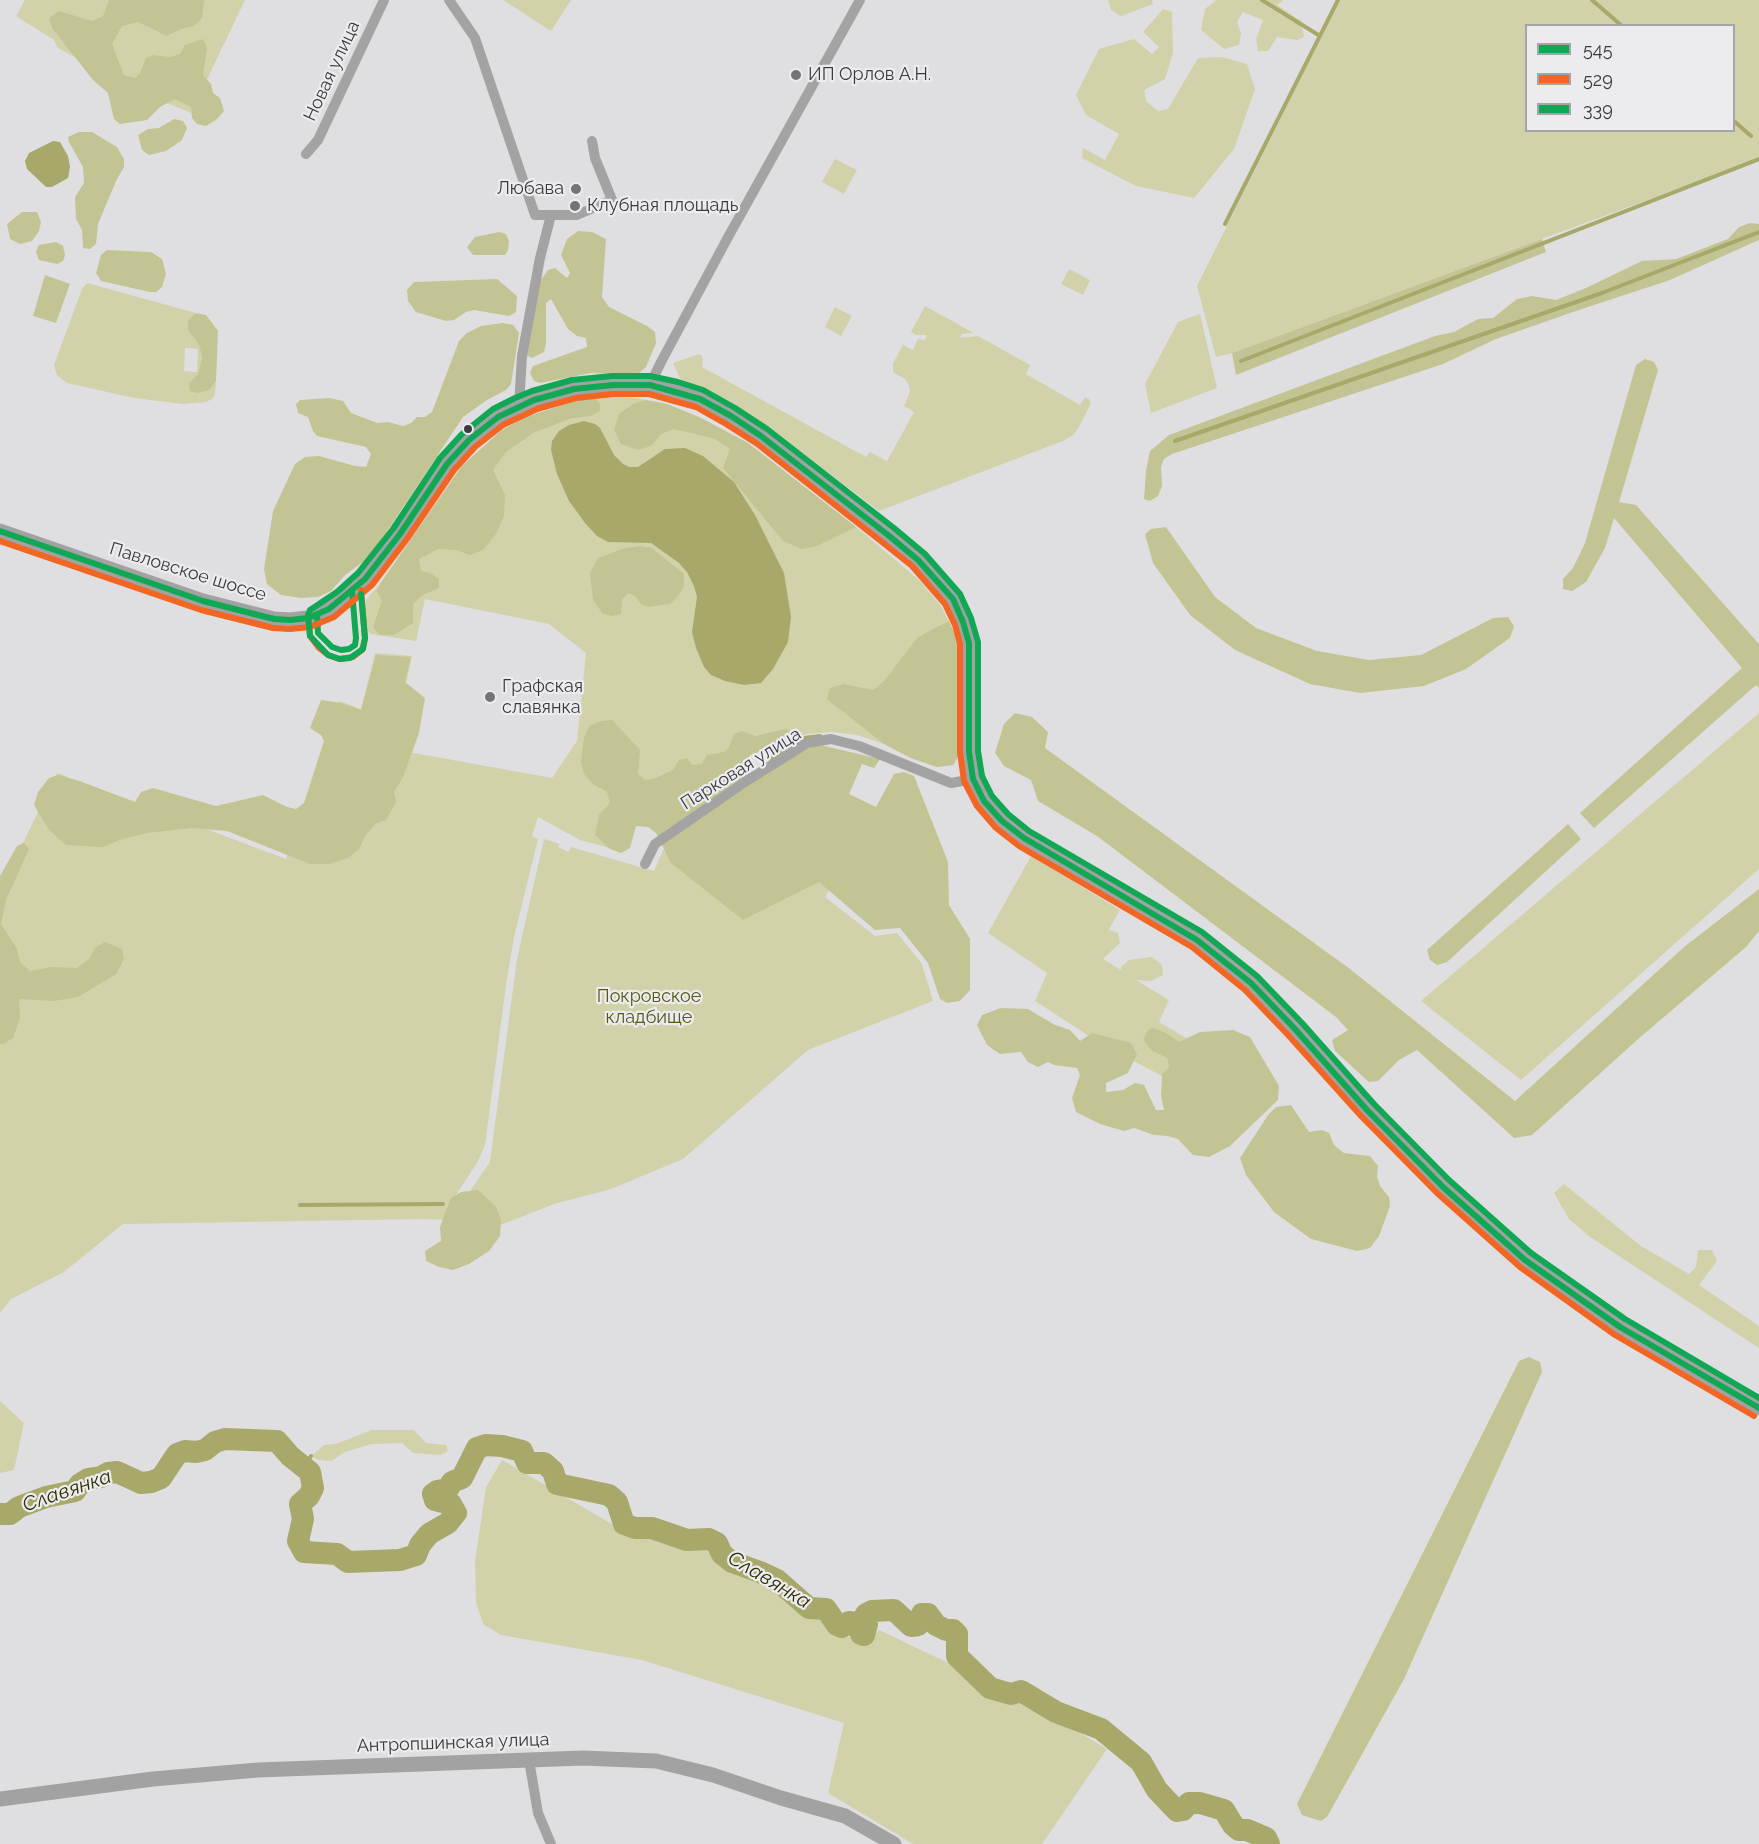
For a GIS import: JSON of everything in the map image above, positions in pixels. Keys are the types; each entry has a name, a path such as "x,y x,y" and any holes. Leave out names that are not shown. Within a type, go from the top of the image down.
{"main road":[{"name":"Павловское шоссе","path":"0,531 203,601 274,619 308,618 329,609 365,579 400,534 447,464 469,440 498,417 534,400 574,389 613,384 650,385 675,391 700,399 761,436 918,560 953,599 969,643 969,752 973,779"},
{"path":"973,779 984,801 1002,821 1024,838 1197,940 1251,983 1367,1110 1420,1164 1525,1260 1620,1328 1759,1408"},
{"name":"Антропшинская улица","path":"0,1799 153,1779 258,1770 583,1758 656,1761 713,1775 845,1816 894,1844"}],"street":[{"name":"Новая улица","path":"306,154 318,140 384,0"},
{"path":"449,0 474,38 535,214 577,215 612,200 595,158 592,141"},
{"path":"650,385 728,238 860,0"},
{"path":"519,406 522,356 540,258 551,214"},
{"name":"Парковая улица","path":"645,864 655,844 807,742 831,739 859,746 951,783 973,779"},
{"path":"529,1760 538,1813 551,1844"}],"green space":[{"path":"25,0 245,0 191,113 135,90 58,48 54,40 16,16"},
{"path":"109,0 204,0 202,18 194,26 167,36 138,22 122,26 112,44 124,75 135,78 140,73 146,58 153,55 170,57 180,54 185,45 203,39 207,48 203,75 211,84 213,93 220,98 224,111 216,120 206,126 197,124 192,118 191,107 175,99 160,107 147,120 120,124 114,119 108,93 93,80 52,28 49,18 59,11 92,21 103,16"},
{"path":"503,0 571,0 551,31"},
{"path":"1108,0 1152,0 1153,4 1121,16 1111,10"},
{"path":"1216,0 1284,0 1277,5 1301,21 1304,37 1297,40 1277,37 1268,51 1258,51 1256,39 1263,20 1243,12 1237,22 1241,33 1239,45 1224,49 1201,30 1205,9"},
{"path":"1340,0 1759,0 1759,159 1216,357 1197,286"},
{"path":"1163,9 1172,12 1173,53 1165,79 1144,90 1146,101 1158,111 1168,109 1198,58 1222,57 1247,64 1255,89 1234,149 1194,198 1136,186 1082,158 1083,148 1105,160 1119,134 1086,115 1076,95 1099,49 1134,39 1152,54 1159,47 1143,32"},
{"path":"174,119 183,121 187,128 182,140 166,151 149,155 142,150 138,135 148,129 159,128"},
{"path":"79,132 92,132 117,147 124,159 124,167 98,224 96,244 90,249 83,248 82,230 76,219 75,197 84,183 83,167 68,137"},
{"path":"835,159 857,170 844,194 822,182"},
{"path":"22,212 37,212 41,222 39,231 32,241 20,244 10,239 7,224"},
{"path":"1750,223 1759,224 1759,240 1670,280 1496,339 1443,364 1172,454 1164,459 1161,467 1162,486 1158,496 1150,501 1144,499 1150,451 1169,435 1435,336 1454,332 1478,319 1493,318 1517,299 1532,296 1556,300 1642,261 1676,259 1728,239 1739,227"},
{"path":"578,231 592,232 606,239 602,297 609,307 655,332 656,343 646,367 637,375 591,373 540,383 534,381 530,373 533,366 587,347 586,338 577,336 568,329 551,299 546,303 544,352 532,358 524,354 540,281 548,270 555,268 567,278 570,273 561,255 567,239"},
{"path":"499,232 506,234 509,241 505,255 473,255 467,247 475,237"},
{"path":"1542,239 1546,252 1236,375 1232,353"},
{"path":"56,242 63,246 65,255 63,261 57,264 39,260 36,252 39,245"},
{"path":"107,250 151,252 162,259 166,274 162,287 156,292 150,292 101,281 96,273 101,255"},
{"path":"1069,269 1090,280 1083,295 1061,284"},
{"path":"45,275 70,284 56,323 33,316"},
{"path":"497,279 517,296 516,312 509,316 474,310 454,320 446,321 416,312 408,301 407,290 414,282"},
{"path":"87,283 196,313 188,320 188,330 199,345 202,358 198,374 189,383 209,390 216,381 215,394 212,399 206,402 183,404 134,398 67,383 57,375 54,365 82,289","holes":["185,348 198,349 197,372 184,371"]},
{"path":"925,306 974,333 962,334 960,338 978,336 1030,365 1026,374 1080,405 1085,397 1089,399 1091,403 1073,435 1063,441 879,511 772,430 713,396 682,383 673,363 699,354 702,356 702,367 866,457 870,452 887,461 914,412 904,406 910,392 909,386 906,380 893,372 893,363 903,345 913,350 918,339 925,340 927,335 916,335 911,332"},
{"path":"835,307 852,316 841,336 825,327"},
{"path":"196,313 206,315 218,331 216,381 209,390 197,393 190,391 189,383 198,374 202,358 199,345 188,330 188,320"},
{"path":"1200,314 1217,388 1151,413 1145,384 1178,322"},
{"path":"503,323 513,325 519,333 511,384 506,390 463,417 370,557 345,575 331,591 318,597 301,598 281,595 267,584 264,569 273,511 295,464 305,457 319,456 366,467 371,454 366,447 317,436 308,417 298,413 296,404 300,400 329,398 343,401 351,413 377,423 388,422 403,426 411,423 417,417 425,417 432,412 459,341 467,333 481,326"},
{"path":"1645,359 1654,362 1658,370 1619,502 1636,505 1759,644 1759,688 1756,685 1594,828 1580,813 1742,668 1614,518 1605,548 1586,582 1572,591 1563,589 1563,579 1573,568 1585,543 1636,365"},
{"path":"606,396 667,404 701,418 748,443 856,527 919,580 941,606 955,635 959,655 958,757 953,765 937,767 857,735 832,732 806,734 768,755 762,748 633,824 624,852 580,840 538,817 532,836 538,839 514,937 506,985 485,1145 477,1163 450,1204 447,1220 123,1224 64,1272 11,1299 0,1313 0,890 57,773 286,859 339,701 361,709 375,653 412,656 392,749 552,778 577,741 586,653 549,624 425,599 416,641 371,634 366,629 363,615 366,600 382,581 462,466 502,430 529,416 576,401"},
{"path":"594,397 600,404 600,411 591,416 572,418 533,433 506,452 493,470 505,495 504,516 496,534 483,550 470,555 456,550 438,549 419,559 421,571 430,573 439,579 439,588 423,595 413,604 413,623 394,635 380,635 373,627 382,601 377,591 462,466 502,430 529,416"},
{"path":"646,400 667,404 701,418 748,443 856,527 817,546 802,549 783,541 723,468 730,449 715,439 674,429 661,434 651,446 638,450 621,444 614,430 619,414 633,404"},
{"path":"1166,527 1215,597 1256,628 1317,651 1369,660 1421,655 1493,618 1508,617 1514,626 1510,638 1466,669 1424,686 1360,693 1310,684 1235,650 1190,615 1153,563 1145,534 1151,529"},
{"path":"640,546 652,548 684,574 684,586 670,604 648,607 628,593 622,600 621,614 613,616 603,614 593,600 590,573 598,558 625,548"},
{"path":"949,621 955,635 959,655 958,757 953,765 937,767 911,758 884,744 827,699 830,688 844,684 873,690 884,681 918,637"},
{"path":"376,655 411,657 405,682 425,698 419,733 403,777 394,792 396,802 386,820 375,824 365,836 359,849 348,858 329,864 310,864 227,831 192,828 147,833 122,839 103,847 66,845 49,830 34,805 38,792 49,778 58,775 135,802 141,792 153,788 216,806 263,795 296,809 304,803 324,741 321,735 310,728 321,700 341,703 361,710"},
{"path":"1015,713 1032,717 1048,732 1045,748 1350,969 1515,1101 1684,947 1759,889 1759,931 1746,947 1637,1040 1532,1135 1514,1138 1417,1050 1399,1060 1378,1081 1369,1082 1335,1051 1332,1040 1348,1030 1336,1017 1097,836 1038,801 1031,780 1004,766 995,753 1004,724"},
{"path":"1759,713 1759,869 1521,1080 1421,1001"},
{"path":"612,720 640,750 638,774 645,780 656,778 673,770 679,760 687,758 692,765 702,764 707,755 724,752 729,747 734,734 742,731 755,736 786,729 795,733 795,739 750,755 742,767 747,773 757,771 816,744 880,759 874,768 862,764 849,794 876,807 894,774 904,772 914,776 948,862 949,905 970,939 970,990 960,1001 947,1003 940,999 928,963 900,928 875,930 819,882 743,920 671,863 656,833 648,827 636,826 630,848 621,853 610,849 595,835 599,815 610,803 607,792 593,784 584,774 581,762 584,738 589,726 601,721"},
{"name":"Покровское кладбище","path":"745,793 839,874 825,897 875,936 897,933 922,964 933,1001 808,1050 683,1159 611,1189 554,1204 463,1240 457,1210 490,1162 517,959 544,839 560,844 558,847 569,852 571,847 654,871 663,850"},
{"path":"1568,824 1581,839 1447,962 1437,965 1430,960 1427,950"},
{"path":"24,843 29,849 6,900 1,924 17,949 20,962 30,971 52,967 77,968 89,959 95,948 105,942 122,949 124,959 116,974 78,997 54,1001 19,999 20,1018 13,1038 0,1044 0,876 17,846"},
{"path":"1031,856 1120,910 1108,931 1118,933 1120,943 1103,959 1121,970 1121,967 1129,960 1152,957 1162,965 1163,975 1151,981 1136,980 1169,1000 1159,1022 1198,1045 1177,1084 1103,1045 1035,1001 1047,973 988,933"},
{"path":"1001,1008 1028,1009 1055,1025 1070,1030 1080,1041 1092,1033 1131,1043 1137,1054 1128,1073 1106,1083 1106,1092 1123,1090 1135,1083 1144,1085 1156,1110 1164,1110 1161,1096 1162,1074 1169,1067 1167,1058 1151,1050 1143,1040 1148,1030 1153,1028 1166,1033 1179,1042 1200,1032 1233,1030 1250,1037 1279,1086 1278,1100 1230,1146 1209,1157 1193,1155 1178,1139 1154,1135 1134,1128 1124,1131 1100,1124 1076,1112 1072,1098 1080,1075 1077,1068 1048,1062 1038,1067 1028,1062 1021,1052 1000,1054 987,1045 977,1025 982,1015"},
{"path":"1291,1105 1309,1132 1322,1130 1329,1133 1334,1145 1344,1153 1370,1156 1378,1166 1377,1176 1380,1186 1389,1197 1390,1206 1379,1236 1370,1248 1357,1251 1311,1239 1274,1212 1246,1175 1240,1158 1268,1115 1276,1107"},
{"path":"1564,1184 1641,1246 1689,1274 1696,1267 1698,1250 1712,1250 1717,1261 1699,1285 1759,1326 1759,1348 1590,1237 1569,1219 1554,1193"},
{"path":"478,1190 496,1207 501,1220 500,1236 489,1251 469,1264 453,1270 426,1261 425,1251 441,1241 440,1227 451,1198 461,1192"},
{"path":"1529,1357 1540,1362 1542,1372 1404,1679 1327,1817 1321,1821 1302,1815 1297,1804 1519,1361"},
{"path":"0,1401 24,1423 14,1470 0,1473"},
{"path":"372,1430 414,1430 426,1443 446,1445 448,1451 440,1455 413,1453 402,1443 372,1444 345,1452 331,1461 319,1460 311,1456 324,1445 336,1444"},
{"path":"502,1460 617,1527 672,1543 708,1547 733,1570 760,1578 817,1612 831,1632 867,1642 879,1630 959,1668 1008,1697 1058,1720 1107,1749 1042,1844 913,1844 828,1793 844,1723 642,1660 501,1635 483,1624 476,1602 475,1561 486,1487"}],"shaded area":[{"path":"53,141 60,142 68,156 70,167 68,178 52,187 46,187 27,169 25,161 29,153"},
{"path":"584,421 600,428 614,455 629,467 638,467 665,449 685,448 703,456 734,482 755,515 784,573 791,617 788,642 773,669 761,683 744,685 725,681 711,675 704,667 692,632 697,597 687,572 679,563 651,543 608,542 597,536 569,501 557,474 551,450 552,441 559,431 569,425"}],"waterway":[{"path":"1262,0 1320,36"},
{"path":"1225,224 1338,0"},
{"path":"1592,0 1620,24"},
{"path":"1735,122 1751,136"},
{"path":"1241,361 1759,159"},
{"path":"1175,441 1602,293 1759,232"},
{"path":"769,759 804,738 820,736"},
{"path":"300,1205 443,1204"},
{"name":"Славянка","path":"0,1514 10,1514 19,1507 46,1497 75,1491 88,1479 101,1477 108,1473 117,1472 141,1483 151,1482 161,1478 177,1454 185,1451 205,1450 215,1442 225,1439 277,1441 290,1456 310,1472 313,1488 309,1496 300,1504 303,1519 298,1541 304,1552 337,1554 348,1562 400,1560 416,1555 420,1545 429,1534 448,1523 456,1513 451,1504 435,1500 433,1494 448,1489 452,1482 462,1478 477,1448 486,1445 502,1446 522,1451 527,1463 544,1463 553,1471 557,1484 609,1495 617,1502 624,1524 635,1528 652,1528 687,1540 709,1539 717,1543 722,1554 732,1562 777,1580 809,1608 826,1609 837,1625 842,1627 849,1622 856,1623 861,1634 864,1635 867,1624 864,1618 872,1611 894,1610 911,1626 918,1625 922,1614 928,1614 936,1625 946,1630 953,1630 957,1634 957,1656 990,1688 1011,1694 1021,1691 1056,1712 1101,1729 1141,1762 1157,1790 1177,1811 1183,1810 1189,1803 1200,1803 1224,1810 1239,1830 1247,1830 1266,1838 1269,1844"},
{"path":"304,1467 311,1456"}],"transit line":[{"name":"339","path":"361,594 365,638 363,649 350,658 340,659 328,655 310,636 308,615 310,610 337,592 358,573 393,529 440,458 462,434 493,409 515,398 572,380 612,376 650,376 703,390 735,408 767,429 894,528 925,554 960,594 971,618 978,642 978,751 982,776 992,796 1008,814 1029,831 1202,932 1257,976 1374,1104 1449,1180 1531,1253 1625,1319 1759,1398"},
{"name":"545","path":"0,531 203,601 274,619 308,618 329,609 365,579 400,534 447,464 469,440 498,417 534,400 574,389 613,385 650,385 700,399 761,436 888,535 918,560 953,599 969,643 969,752 973,779 984,801 1002,821 1024,838 1197,940 1251,983 1367,1110 1443,1187 1525,1260 1620,1327 1759,1408"},
{"name":"529","path":"0,541 201,610 273,628 310,627 334,617 372,585 454,470 475,447 503,425 537,409 576,398 613,394 649,394 696,407 756,443 882,542 912,566 945,604 955,625 960,644 960,752 964,781 977,806 996,828 1019,846 1192,947 1245,990 1361,1116 1437,1193 1520,1267 1615,1335 1754,1416"},
{"name":"529","path":"308,615 310,636 319,648 339,659 353,657 362,650 365,639 361,590"},
{"name":"545","path":"317,615 318,633 332,647 341,650 355,645 352,591"}],"place":[{"name":"ИП Орлов А.Н.","path":"796,75"},
{"name":"Любава","path":"576,189"},
{"name":"Клубная площадь","path":"575,206"},
{"name":"Графская славянка","path":"490,697"}]}
